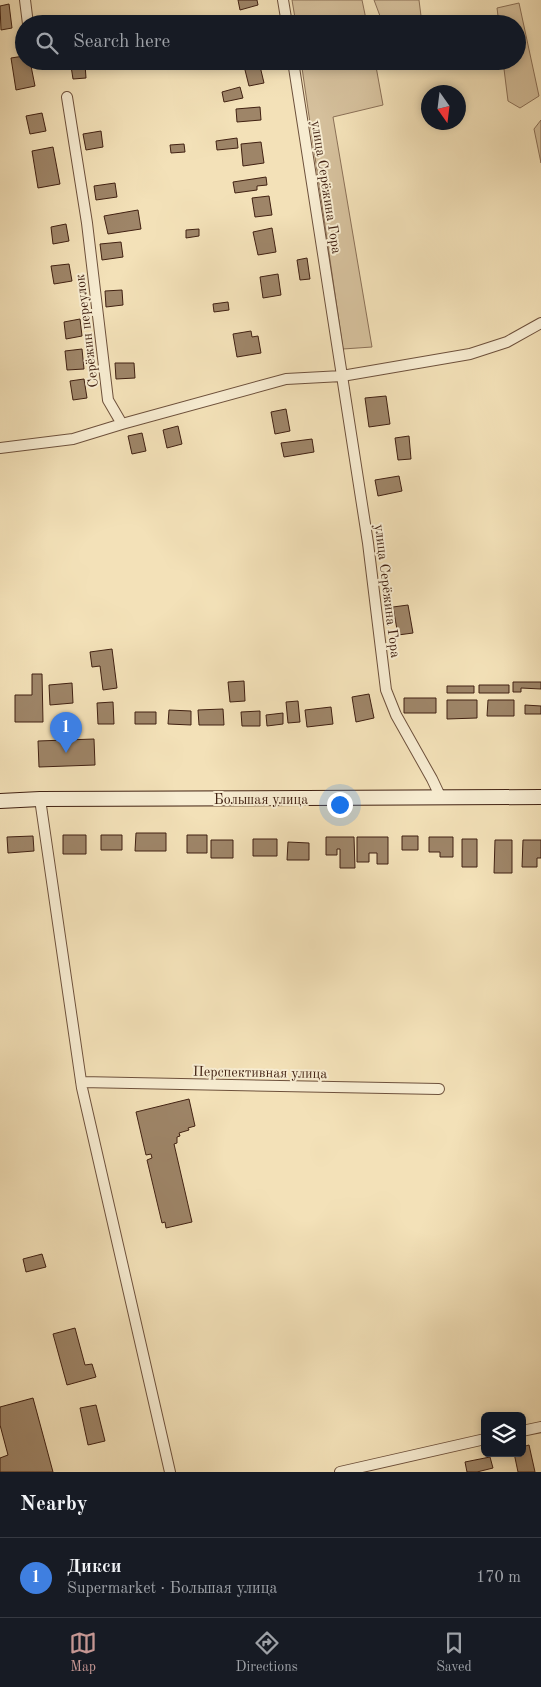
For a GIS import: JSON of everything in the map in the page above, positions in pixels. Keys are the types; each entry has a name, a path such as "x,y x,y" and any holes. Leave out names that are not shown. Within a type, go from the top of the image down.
{"street":[{"path":"25,0 27,15"},
{"path":"283,0 286,15"},
{"name":"улица Серёжина Гора","path":"294,70 368,543 386,690 396,715 432,779 440,798"},
{"name":"Серёжин переулок","path":"67,97 87,223 108,400 122,424"},
{"path":"0,448 73,440 122,424 286,379 342,376 470,354 507,342 541,322"},
{"name":"Большая улица","path":"0,801 40,799 541,797"},
{"path":"40,799 81,1082 170,1472"},
{"name":"Перспективная улица","path":"81,1082 439,1089"},
{"path":"526,1430 541,1427"},
{"path":"340,1472 481,1440"}],"shaded area":[{"path":"292,0 362,0 365,15 294,15"},
{"path":"374,0 419,0 421,15 380,15"},
{"path":"519,3 522,15 498,15 497,8"},
{"path":"526,36 539,96 520,108 508,101 504,70 526,70"},
{"path":"302,70 377,70 383,105 333,117 372,347 343,349"},
{"path":"541,120 541,163 534,129"}],"building":[{"path":"238,0 257,0 258,5 240,10"},
{"path":"9,4 12,28 1,30 0,6"},
{"path":"15,57 15,70 32,70 35,86 16,90 11,58"},
{"path":"72,70 85,70 86,78 73,79"},
{"path":"245,70 261,70 264,83 249,86"},
{"path":"240,87 243,98 224,102 222,92"},
{"path":"260,107 261,120 237,122 236,109"},
{"path":"42,113 46,131 30,134 26,116"},
{"path":"101,131 103,147 86,150 83,134"},
{"path":"237,138 238,148 217,150 216,141"},
{"path":"261,142 264,163 243,166 241,144"},
{"path":"184,144 185,152 171,153 170,145"},
{"path":"53,147 60,184 38,188 32,151"},
{"path":"266,177 267,185 257,186 257,190 235,193 233,182"},
{"path":"115,183 117,197 96,200 94,186"},
{"path":"269,196 272,215 255,217 252,198"},
{"path":"138,210 141,229 108,234 104,216"},
{"path":"66,224 69,241 53,244 51,227"},
{"path":"272,228 276,252 258,255 253,232"},
{"path":"199,229 199,236 186,238 186,230"},
{"path":"121,242 123,257 102,260 100,244"},
{"path":"307,258 310,279 300,280 297,260"},
{"path":"69,264 72,281 54,284 51,266"},
{"path":"278,274 281,295 263,298 260,277"},
{"path":"122,290 123,305 106,307 105,291"},
{"path":"228,302 229,310 214,312 213,304"},
{"path":"80,319 82,336 66,339 64,322"},
{"path":"251,331 252,337 258,336 261,353 237,357 233,334"},
{"path":"82,349 84,369 67,370 65,351"},
{"path":"115,363 134,363 135,378 116,379"},
{"path":"84,379 87,398 73,400 70,381"},
{"path":"386,396 390,424 369,427 365,398"},
{"path":"286,409 290,431 275,434 271,412"},
{"path":"178,426 182,444 167,448 163,430"},
{"path":"142,433 146,451 132,454 128,436"},
{"path":"409,436 411,459 398,460 395,438"},
{"path":"312,439 314,452 284,457 281,443"},
{"path":"399,476 402,491 378,496 375,480"},
{"path":"408,605 413,633 398,635 393,607"},
{"path":"112,649 117,688 103,690 100,666 92,667 90,652"},
{"path":"32,674 42,674 43,722 15,722 15,695 32,695"},
{"path":"244,681 245,701 230,702 228,682"},
{"path":"513,682 541,682 541,689 521,688 521,692 513,692"},
{"path":"72,683 73,703 50,705 49,685"},
{"path":"479,685 509,685 509,693 479,693"},
{"path":"447,686 474,686 474,693 447,693"},
{"path":"369,694 374,718 356,722 352,697"},
{"path":"404,698 436,698 436,713 404,713"},
{"path":"447,700 477,700 477,718 447,719"},
{"path":"488,700 514,700 514,716 487,716"},
{"path":"298,701 300,722 288,723 286,702"},
{"path":"113,702 114,724 98,724 97,703"},
{"path":"525,705 541,706 541,714 525,714"},
{"path":"331,707 333,724 307,727 305,710"},
{"path":"223,709 224,725 199,725 198,710"},
{"path":"169,710 191,711 191,725 168,724"},
{"path":"260,711 260,726 242,726 241,712"},
{"path":"135,712 156,712 156,724 135,724"},
{"path":"283,713 283,724 267,726 266,715"},
{"path":"94,739 95,765 39,767 38,741"},
{"path":"136,833 166,833 166,851 135,851"},
{"path":"63,835 86,835 86,854 63,854"},
{"path":"101,835 122,835 122,850 101,850"},
{"path":"187,835 207,835 207,853 187,853"},
{"path":"33,836 34,851 8,853 7,837"},
{"path":"402,836 418,836 418,850 402,850"},
{"path":"326,837 354,837 355,868 340,868 340,849 337,849 337,855 326,855"},
{"path":"357,837 388,837 388,864 377,864 377,853 369,853 369,862 357,862"},
{"path":"429,837 453,837 453,857 440,857 440,852 429,852"},
{"path":"253,839 277,839 277,856 253,856"},
{"path":"462,839 477,839 477,867 462,867"},
{"path":"211,840 233,840 233,858 211,858"},
{"path":"495,840 512,840 512,873 494,873"},
{"path":"523,840 541,840 541,858 537,858 537,867 522,867"},
{"path":"288,842 309,843 309,860 287,860"},
{"path":"189,1099 195,1126 179,1133 180,1136 177,1137 177,1143 174,1144 192,1222 166,1228 165,1222 162,1223 147,1160 152,1158 151,1154 146,1155 136,1112"},
{"path":"42,1254 46,1267 26,1272 23,1259"},
{"path":"75,1328 85,1365 92,1364 96,1377 67,1385 53,1334"},
{"path":"33,1398 53,1472 0,1472 0,1458 8,1455 0,1425 0,1407"},
{"path":"96,1405 105,1441 88,1445 80,1408"},
{"path":"529,1445 535,1472 518,1472 515,1457 526,1457 526,1446"},
{"path":"490,1457 493,1468 477,1472 467,1472 465,1462"}],"place":[{"name":"Дикси","path":"66,753"}]}
